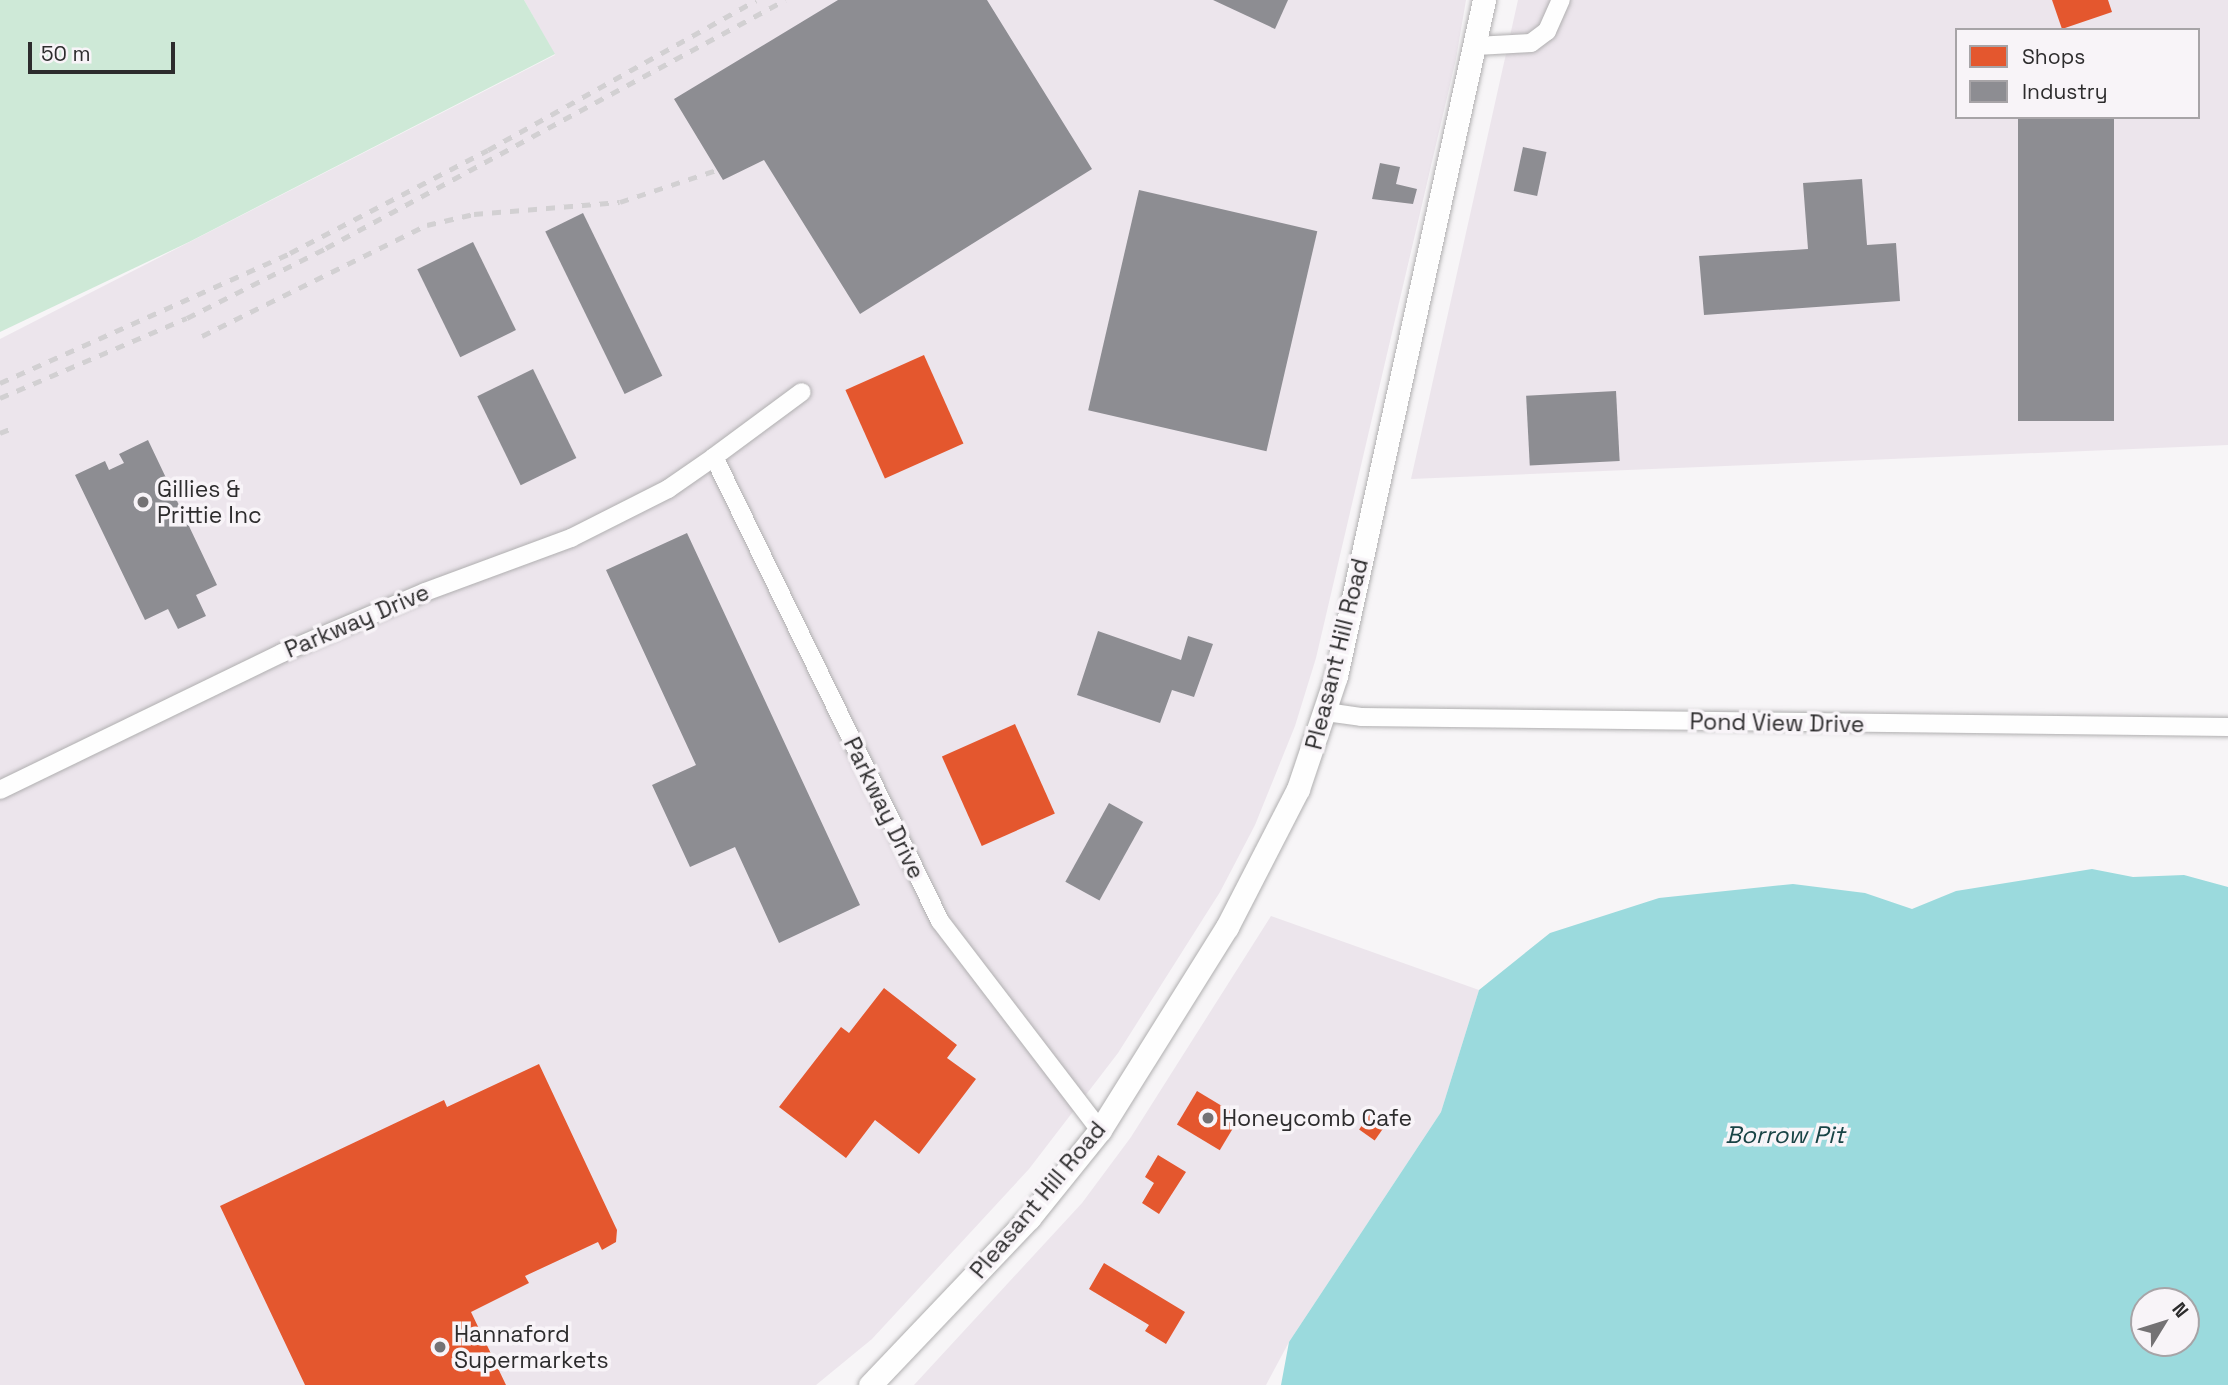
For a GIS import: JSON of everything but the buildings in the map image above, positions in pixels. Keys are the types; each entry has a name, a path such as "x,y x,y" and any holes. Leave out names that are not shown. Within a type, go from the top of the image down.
{"street":[{"name":"Pleasant Hill Road","path":"870,1385 1030,1218 1100,1129 1227,927 1281,828 1326,712 1476,46 1484,0"},
{"path":"1476,46 1531,43 1547,31 1561,0"},
{"name":"Parkway Drive","path":"0,789 282,653 425,592 571,538 668,489 802,392"},
{"name":"Parkway Drive","path":"714,457 940,921 1100,1129"},
{"name":"Pond View Drive","path":"1326,712 1361,717 2228,727"}],"shaded area":[{"path":"524,0 1466,0 1456,59 1316,658 1295,726 1255,825 1220,892 1118,1053 1029,1169 872,1339 816,1385 0,1385 0,339 555,55"},
{"path":"1518,0 2228,0 2228,445 1411,479"},
{"path":"1271,916 1479,990 1441,1112 1289,1342 1266,1385 914,1385 1082,1203 1131,1137"}],"green space":[{"path":"0,0 524,0 555,54 189,242 0,332"}],"water":[{"name":"Borrow Pit","path":"2092,869 2133,877 2184,875 2228,887 2228,1385 1281,1385 1289,1342 1441,1112 1479,990 1550,933 1659,898 1793,884 1865,893 1912,909 1956,891"}],"railway":[{"path":"0,383 290,253 488,150 756,0"},
{"path":"0,398 187,318 326,248 785,0"},
{"path":"202,336 427,225 474,214 620,202 717,170"},
{"path":"0,433 10,429"}],"place":[{"name":"Gillies & Prittie Inc","path":"143,502"},
{"name":"Honeycomb Cafe","path":"1208,1118"},
{"name":"Hannaford Supermarkets","path":"440,1347"}]}
